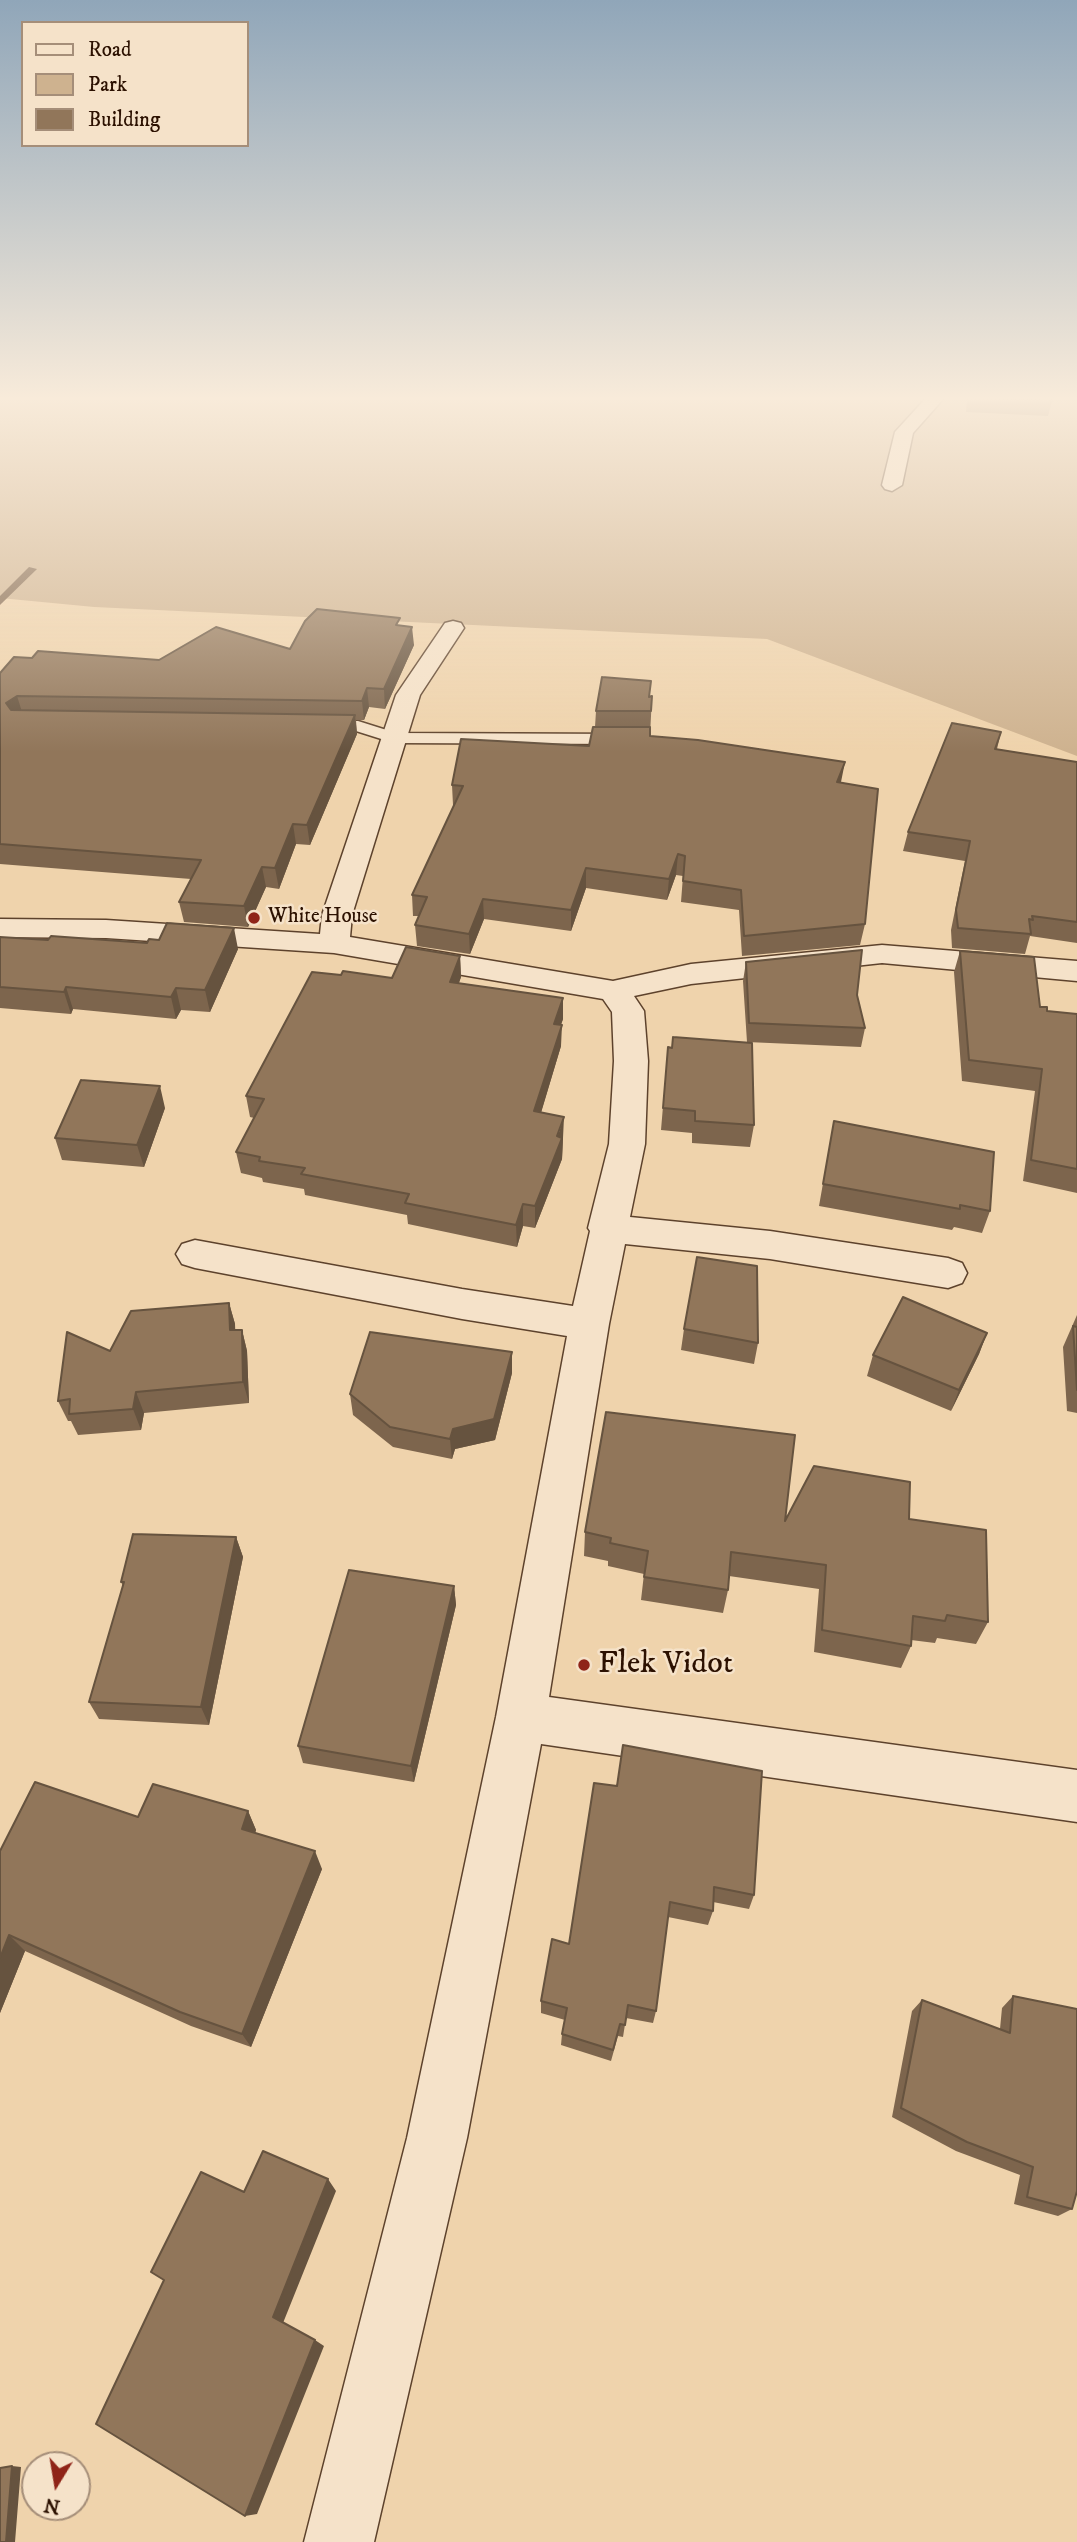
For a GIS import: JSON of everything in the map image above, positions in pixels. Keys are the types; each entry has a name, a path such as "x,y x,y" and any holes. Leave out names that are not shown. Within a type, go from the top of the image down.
{"street":[{"path":"334,944 337,915 408,695 453,628"},
{"path":"0,928 106,929 334,944 613,991 691,974 883,954 1077,971"},
{"path":"339,2542 437,2138 521,1717 589,1324 626,1144 631,1061 628,1012 613,991"},
{"path":"607,1228 770,1245 948,1273"},
{"path":"195,1254 462,1304 589,1324"},
{"path":"521,1717 1077,1796"}],"lane":[{"path":"302,725 358,726 394,738 643,739"}],"green space":[{"path":"0,516 1077,516 1077,756 767,639 94,607 0,598"}],"building":[{"path":"317,609 400,618 396,625 412,627 384,689 367,688 362,701 17,696 6,703 11,710 355,715 307,825 293,824 275,868 262,867 244,906 179,902 201,860 0,844 0,673 14,657 32,658 38,651 159,660 216,627 290,649 305,621"},
{"path":"602,677 651,681 651,711 596,711"},
{"path":"952,723 1001,732 995,749 1077,762 1077,922 1032,916 1033,920 1029,919 1031,934 958,928 956,910 970,841 908,832"},
{"path":"593,727 650,727 650,736 698,740 845,762 837,782 878,789 865,924 744,936 741,890 683,881 685,856 678,854 669,879 586,868 571,910 483,899 469,934 415,925 427,897 412,895 463,786 452,785 461,739 589,746"},
{"path":"167,923 234,928 205,990 176,988 171,997 66,987 64,992 0,987 0,937 48,940 51,936 147,943 149,939 159,940"},
{"path":"406,947 460,956 450,982 563,998 554,1024 562,1025 534,1111 564,1117 557,1136 562,1138 535,1206 523,1204 516,1225 405,1203 409,1194 301,1174 305,1168 259,1161 260,1157 236,1152 264,1099 246,1096 312,972 341,975 343,971 392,978"},
{"path":"862,950 857,995 865,1028 749,1023 746,962"},
{"path":"960,951 1034,957 1040,1007 1047,1007 1047,1011 1077,1014 1077,1169 1031,1160 1042,1069 969,1060"},
{"path":"673,1037 752,1043 754,1125 695,1121 695,1111 663,1108 668,1047 672,1048"},
{"path":"81,1080 160,1086 137,1145 55,1138"},
{"path":"834,1121 994,1152 990,1211 960,1205 960,1209 823,1184"},
{"path":"697,1257 757,1266 758,1343 684,1329"},
{"path":"903,1297 987,1333 959,1390 873,1355"},
{"path":"229,1303 230,1330 242,1330 243,1382 136,1392 133,1409 69,1414 70,1399 58,1401 67,1332 110,1351 131,1311"},
{"path":"1073,1326 1077,1327 1077,1390"},
{"path":"370,1332 512,1352 494,1419 453,1429 450,1439 390,1427 350,1394"},
{"path":"606,1412 795,1435 785,1521 814,1466 910,1482 909,1519 986,1530 988,1622 947,1615 945,1621 913,1616 911,1646 822,1630 826,1565 731,1552 728,1590 644,1577 648,1551 610,1543 611,1538 585,1532"},
{"path":"133,1534 236,1537 201,1707 89,1702 124,1582 121,1582"},
{"path":"349,1570 454,1586 411,1766 298,1746"},
{"path":"623,1745 762,1771 754,1895 714,1887 713,1911 670,1902 656,2011 628,2005 625,2025 620,2024 613,2050 562,2034 567,2008 541,2001 552,1939 569,1944 594,1783 617,1786"},
{"path":"35,1782 138,1817 153,1784 248,1811 242,1829 315,1851 242,2034 180,2012 9,1935 0,1958 0,1851"},
{"path":"1013,1996 1077,2009 1077,2191 1072,2209 1027,2197 1033,2167 967,2142 901,2108 922,2000 1010,2033"},
{"path":"263,2151 328,2179 273,2317 315,2340 245,2516 96,2424 164,2280 151,2272 201,2172 244,2192"},
{"path":"12,2466 6,2542 0,2542 0,2468"}],"waterway":[{"path":"0,602 32,569"}],"place":[{"name":"White House","path":"254,918"},
{"name":"Flek Vidot","path":"584,1665"}]}
